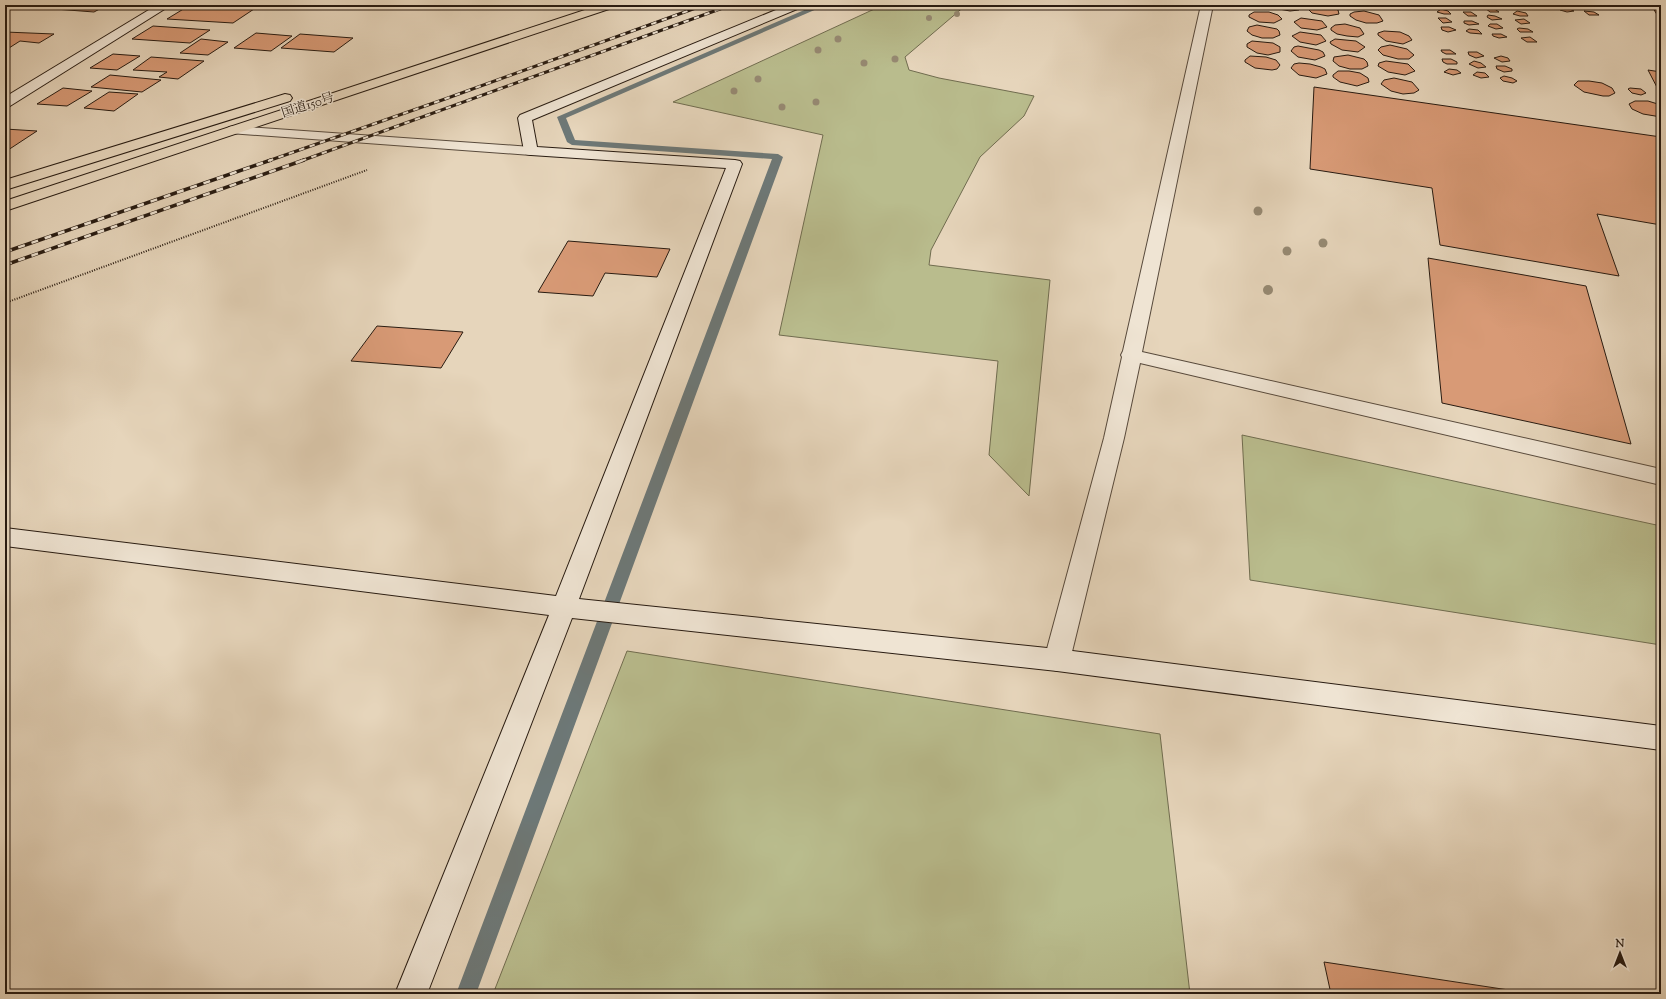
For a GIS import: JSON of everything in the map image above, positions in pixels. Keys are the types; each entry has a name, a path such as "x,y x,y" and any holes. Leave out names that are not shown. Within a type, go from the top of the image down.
{"highway":[{"name":"国道150号","path":"5,206 611,5"},
{"name":"国道150号","path":"343,80 426,53"},
{"name":"国道150号","path":"5,185 298,94"}],"street":[{"path":"5,103 165,5"},
{"path":"532,151 525,118 798,5"},
{"path":"1057,660 1114,438 1130,355 1207,5"},
{"path":"234,130 735,164 564,607 411,994"},
{"path":"1130,355 1661,477"},
{"path":"5,537 564,607 1057,660 1661,738"}],"path":[{"path":"5,303 370,169"}],"green space":[{"path":"883,5 966,5 905,57 909,70 939,78 1034,96 1024,116 980,157 931,250 929,265 1050,280 1029,496 989,455 998,361 779,335 823,135 673,102"},
{"path":"1242,435 1661,526 1661,645 1250,580"},
{"path":"627,651 1160,734 1190,994 493,994"}],"building":[{"path":"21,5 44,5 37,9 16,8"},
{"path":"63,5 107,5 94,12 55,9"},
{"path":"190,5 260,5 233,23 167,19"},
{"path":"1271,5 1302,6 1299,10 1290,11 1279,9"},
{"path":"1311,5 1331,6 1338,10 1339,14 1328,16 1312,13 1307,8"},
{"path":"1350,5 1378,5 1376,7 1367,8"},
{"path":"1461,5 1470,5 1475,9 1466,9"},
{"path":"1651,5 1661,5 1661,21"},
{"path":"1485,8 1493,8 1499,12 1490,12"},
{"path":"1559,8 1567,8 1574,11 1567,12 1560,10"},
{"path":"1441,9 1448,11 1451,14 1437,12"},
{"path":"1364,11 1379,15 1383,21 1377,23 1366,23 1356,20 1350,16 1350,14 1354,12"},
{"path":"1517,11 1526,13 1528,16 1513,14"},
{"path":"1584,11 1594,12 1599,15 1589,15"},
{"path":"1254,12 1269,12 1278,15 1282,19 1274,23 1259,22 1249,17 1249,15"},
{"path":"1463,12 1471,12 1477,16 1468,16"},
{"path":"1488,15 1502,19 1492,20 1487,17"},
{"path":"1301,18 1322,21 1327,27 1317,30 1301,28 1294,22"},
{"path":"1438,18 1446,18 1452,22 1443,23"},
{"path":"1524,19 1530,23 1521,24 1515,20"},
{"path":"1464,21 1472,21 1479,24 1469,25 1464,23"},
{"path":"1345,24 1360,28 1364,34 1358,37 1347,36 1337,34 1331,30 1331,28 1335,25"},
{"path":"1490,24 1497,24 1503,28 1496,29 1488,26"},
{"path":"1257,25 1277,29 1280,35 1273,38 1262,38 1252,35 1247,31 1249,27"},
{"path":"153,26 210,30 190,43 132,39"},
{"path":"1441,27 1449,27 1456,30 1448,32 1442,30"},
{"path":"1469,29 1478,30 1482,34 1470,33 1466,31"},
{"path":"1517,29 1528,29 1533,32 1520,32"},
{"path":"1384,31 1400,32 1409,36 1412,40 1403,44 1386,41 1378,35 1378,33"},
{"path":"5,32 54,34 39,43 20,41 9,48 5,47"},
{"path":"1300,32 1321,35 1326,41 1316,45 1300,42 1292,36"},
{"path":"256,33 292,36 271,51 234,48"},
{"path":"300,34 353,38 334,52 281,48"},
{"path":"1492,34 1501,34 1507,37 1499,38 1493,36"},
{"path":"1530,37 1537,42 1527,42 1521,38"},
{"path":"201,39 228,42 208,55 180,53"},
{"path":"1335,39 1356,41 1365,47 1358,52 1342,50 1331,44 1330,42"},
{"path":"1252,41 1273,43 1280,47 1280,52 1268,55 1257,53 1247,47 1247,44"},
{"path":"1390,45 1407,49 1414,55 1409,59 1398,59 1383,55 1378,50 1381,47"},
{"path":"1298,46 1319,50 1323,52 1325,56 1315,60 1298,57 1291,51 1294,47"},
{"path":"1441,50 1450,50 1456,54 1446,54"},
{"path":"1468,52 1477,52 1484,56 1476,58 1469,55"},
{"path":"113,54 140,56 117,70 90,68"},
{"path":"1348,55 1364,59 1368,66 1362,69 1350,69 1339,66 1333,61 1334,57"},
{"path":"1250,56 1266,57 1276,60 1280,65 1277,69 1272,70 1255,68 1245,62 1245,60"},
{"path":"1501,56 1508,58 1510,61 1502,62 1494,58"},
{"path":"151,57 204,61 178,79 159,77 167,72 133,70"},
{"path":"1442,59 1451,59 1457,62 1457,64 1447,64 1443,62"},
{"path":"1386,61 1408,64 1415,71 1405,75 1388,72 1378,66 1379,63"},
{"path":"1474,61 1481,63 1486,67 1478,68 1469,64"},
{"path":"1299,63 1321,67 1325,69 1327,74 1316,78 1299,75 1291,68 1294,64"},
{"path":"1496,66 1505,66 1512,69 1512,71 1504,72 1497,69"},
{"path":"1449,69 1457,70 1461,73 1453,75 1444,72"},
{"path":"1648,70 1661,72 1661,95"},
{"path":"1338,71 1360,73 1368,78 1369,82 1357,86 1340,82 1333,77 1333,75"},
{"path":"1477,72 1485,73 1489,77 1481,78 1473,75"},
{"path":"110,75 161,80 142,92 91,87"},
{"path":"1504,76 1517,81 1513,83 1503,81 1500,78"},
{"path":"1394,78 1412,82 1419,90 1414,93 1403,94 1391,91 1381,84 1384,80"},
{"path":"1578,81 1602,83 1612,88 1615,93 1609,96 1603,96 1584,92 1574,85"},
{"path":"1314,87 1661,137 1661,225 1597,214 1619,276 1440,245 1432,188 1310,169"},
{"path":"63,88 92,91 67,106 37,104"},
{"path":"1628,89 1641,89 1646,93 1641,95 1632,93"},
{"path":"109,92 138,94 114,111 84,108"},
{"path":"1635,101 1648,101 1661,105 1661,117 1643,114 1632,109 1629,104"},
{"path":"5,129 37,131 5,152"},
{"path":"568,241 670,249 657,277 605,273 593,296 538,292"},
{"path":"1428,258 1586,286 1631,444 1442,403"},
{"path":"377,326 463,332 441,368 351,361"},
{"path":"1324,962 1535,994 1331,994"}],"waterway":[{"path":"466,994 778,157 572,142 561,117 822,5"}],"railway":[{"path":"268,161 445,99 704,5"},
{"path":"301,161 731,5"},
{"path":"5,252 271,160"},
{"path":"5,265 304,160"}]}
